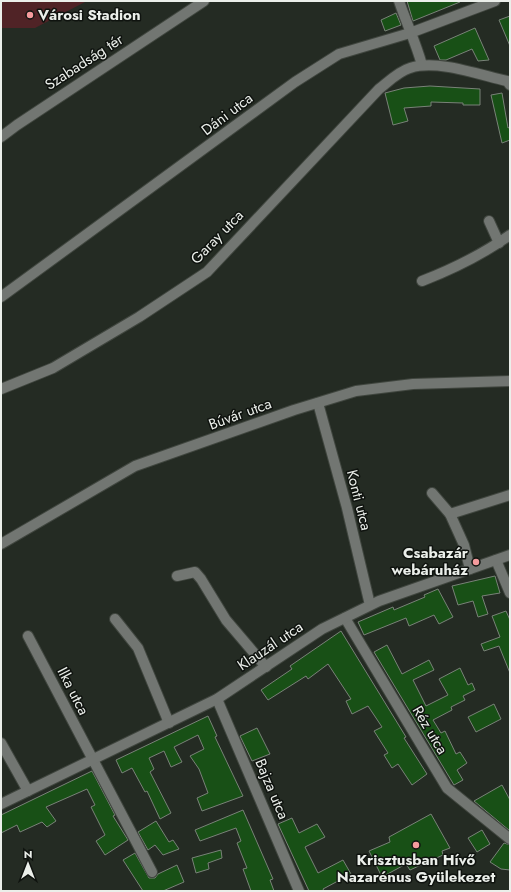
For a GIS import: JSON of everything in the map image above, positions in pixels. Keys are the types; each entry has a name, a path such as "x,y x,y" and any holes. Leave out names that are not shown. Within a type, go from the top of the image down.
{"street":[{"name":"Szabadság tér","path":"1,137 17,124 204,1"},
{"path":"399,1 410,32 418,47 422,65 442,66 507,82 510,85"},
{"name":"Dáni utca","path":"1,297 295,82 339,54 410,32 495,1"},
{"name":"Garay utca","path":"1,389 53,368 139,317 207,272 379,89 408,68 422,65"},
{"path":"489,221 499,243"},
{"path":"422,281 439,275 499,243 510,235"},
{"name":"Búvár utca","path":"1,544 135,466 318,403 356,391 406,385 510,381"},
{"name":"Konti utca","path":"318,403 370,605"},
{"path":"432,493 450,514 464,546 470,569"},
{"path":"450,514 510,495"},
{"name":"Klauzál utca","path":"1,804 217,699 322,630 370,605 510,555"},
{"path":"496,560 510,593"},
{"path":"177,576 195,572 201,579 226,620 266,667"},
{"path":"115,618 138,648 169,723"},
{"name":"Réz utca","path":"345,618 447,788 510,839"},
{"name":"Ilka utca","path":"28,636 92,760"},
{"name":"Bajza utca","path":"217,699 299,891"},
{"path":"1,743 28,791"},
{"path":"92,760 152,872"}],"shaded area":[{"name":"Városi Stadion","path":"1,1 85,2 35,28 1,28"}],"building":[{"path":"407,1 460,1 460,2 413,21"},
{"path":"396,13 401,25 385,31 381,20"},
{"path":"510,16 510,46 499,20"},
{"path":"475,28 489,60 478,61 472,49 446,60 440,60 434,46"},
{"path":"430,86 480,89 480,105 431,102 431,106 404,108 408,121 393,125 385,93 404,88"},
{"path":"502,93 508,128 510,127 510,140 502,143 491,95"},
{"path":"495,576 500,593 482,596 488,614 478,617 473,601 458,605 452,586"},
{"path":"438,589 453,617 439,624 434,615 409,626 406,618 364,635 358,622 393,607 394,610 425,597 424,595"},
{"path":"506,611 510,620 510,673 499,646 484,651 481,644 500,637 492,616"},
{"path":"341,631 427,774 412,785 398,764 392,768 384,755 388,753 374,731 382,727 368,706 352,714 346,701 351,699 328,664 308,679 306,676 268,700 261,690 292,669 290,666"},
{"path":"387,645 402,674 429,660 434,670 413,680 426,706 448,695 439,679 460,668 468,685 472,683 475,690 463,696 465,700 451,707 452,710 433,720 441,733 445,731 456,754 460,752 467,763 457,770 463,780 454,785 374,652"},
{"path":"494,704 501,719 476,732 468,717"},
{"path":"208,716 217,736 215,737 243,796 202,811 197,798 208,793 199,769 190,756 204,749 198,735 174,747 182,762 171,767 164,751 149,758 154,769 150,772 171,813 160,819 147,791 145,792 132,768 122,773 116,760"},
{"path":"257,728 270,754 252,761 240,736"},
{"path":"92,771 115,815 113,816 128,840 105,855 96,841 105,835 91,807 95,805 87,789 46,807 56,821 47,827 42,822 20,832 17,825 1,833 1,815"},
{"path":"502,785 510,800 510,831 474,801"},
{"path":"243,810 273,879 270,880 274,891 251,891 243,869 247,868 237,843 241,841 236,828 200,841 195,830"},
{"name":"Krisztusban Hívő Nazarénus Gyülekezet","path":"431,814 450,848 442,851 443,855 410,870 406,864 382,877 369,851 390,842 389,837"},
{"path":"292,818 299,833 317,824 325,837 305,847 318,873 343,860 351,874 323,889 324,891 309,891 278,824"},
{"path":"156,821 169,842 173,840 179,849 163,855 155,845 148,850 138,832"},
{"path":"482,830 490,844 477,852 468,838"},
{"path":"504,843 510,845 510,870 501,869 490,862"},
{"path":"221,850 222,858 208,863 209,869 196,873 192,858"},
{"path":"135,853 149,878 155,878 158,874 177,865 184,882 163,891 143,891 123,860"}],"place":[{"name":"Városi Stadion","path":"30,15"},
{"name":"Csabazár webáruház","path":"476,562"},
{"name":"Krisztusban Hívő Nazarénus Gyülekezet","path":"416,845"}]}
